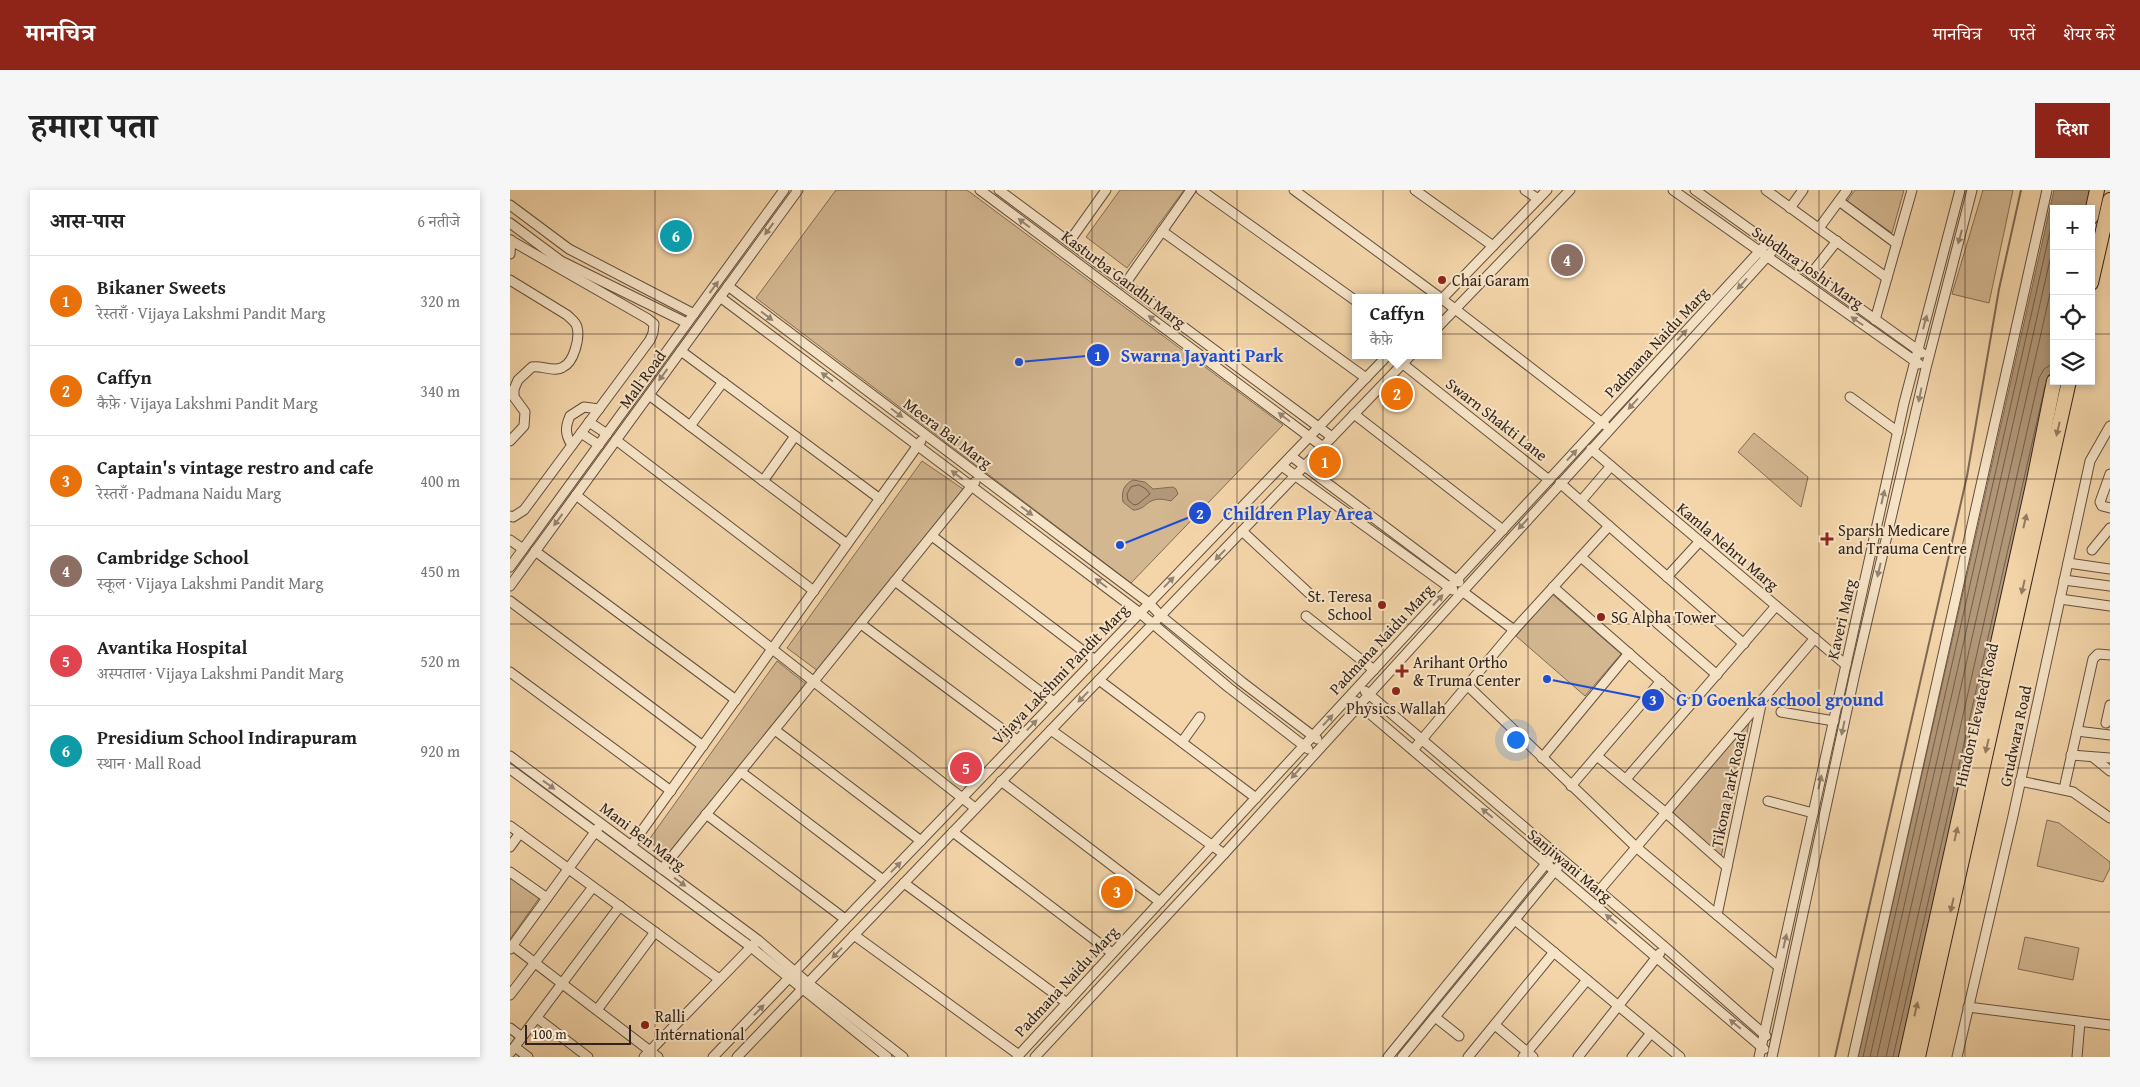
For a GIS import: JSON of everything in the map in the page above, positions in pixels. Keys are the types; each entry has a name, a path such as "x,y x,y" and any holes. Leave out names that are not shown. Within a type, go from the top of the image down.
{"highway":[{"path":"2094,205 2097,190"},
{"path":"2095,266 2110,200"},
{"name":"Hindon Elevated Road","path":"1906,1057 2033,485 2053,385"},
{"name":"Hindon Elevated Road","path":"1918,1057 2068,385"}],"street":[{"name":"Mall Road","path":"511,562 523,549 784,190"},
{"name":"Mall Road","path":"510,586 798,190"},
{"name":"Kasturba Gandhi Marg","path":"980,190 1324,446"},
{"name":"Kasturba Gandhi Marg","path":"999,190 1332,437"},
{"path":"1069,242 1105,190"},
{"path":"1125,284 1192,190"},
{"path":"1201,190 1352,298"},
{"path":"1294,190 1431,294"},
{"path":"1415,190 1493,246"},
{"path":"1525,190 1538,200"},
{"path":"1442,299 1547,190"},
{"path":"1442,323 1570,190"},
{"name":"Subdhra Joshi Marg","path":"1673,190 1926,368"},
{"path":"1766,190 1887,278"},
{"path":"1790,208 1803,190"},
{"path":"1819,228 1848,190"},
{"path":"1875,320 1912,190"},
{"name":"Kaveri Marg","path":"1759,1057 1898,432 1960,190"},
{"name":"Kaveri Marg","path":"1772,1056 1855,672 1926,368 1972,190"},
{"path":"1853,1057 2047,190"},
{"name":"Subdhra Joshi Marg","path":"1699,191 1875,320 1929,357"},
{"path":"1839,201 1897,244"},
{"path":"510,205 569,249 694,314"},
{"path":"510,222 561,261 687,324"},
{"path":"1162,231 1366,378"},
{"path":"510,254 510,240 654,324 650,340 524,510 518,516 513,518 510,516"},
{"path":"1812,274 1837,241"},
{"name":"Padmana Naidu Marg","path":"1018,1056 1601,423 1772,245"},
{"name":"Padmana Naidu Marg","path":"1035,1057 1224,854 1610,429 1763,254"},
{"path":"1100,280 1106,270"},
{"path":"510,280 570,318 578,328 572,358 564,367 557,370 532,367 518,380 514,389 514,398 524,412 524,426 510,441"},
{"name":"Meera Bai Marg","path":"728,286 1149,603 1161,616 1242,682 1323,744"},
{"name":"Meera Bai Marg","path":"720,297 1140,613 1228,687 1314,754"},
{"path":"1442,302 1455,309 1610,429"},
{"path":"681,351 880,499"},
{"name":"Vijaya Lakshmi Pandit Marg","path":"713,1057 1384,359"},
{"name":"Vijaya Lakshmi Pandit Marg","path":"737,1057 1407,359"},
{"name":"Swarn Shakti Lane","path":"1402,364 1549,480"},
{"path":"690,426 723,382"},
{"path":"648,396 847,544"},
{"path":"1850,397 1898,432"},
{"path":"572,445 566,431 570,416 584,407 599,409"},
{"path":"1354,414 1503,530"},
{"path":"589,422 607,434"},
{"name":"Grudwara Road","path":"1956,1057 2020,780 2090,461 2110,426"},
{"path":"581,433 599,445"},
{"path":"632,846 926,435"},
{"path":"763,481 795,436"},
{"path":"616,440 814,591"},
{"name":"Kamla Nehru Marg","path":"1591,449 1846,665"},
{"path":"1291,456 1456,580 1462,591"},
{"path":"1282,466 1449,587 1462,591 1514,630"},
{"path":"1581,502 1611,466"},
{"path":"2110,474 2100,502 2102,506 2110,508"},
{"path":"662,869 980,476"},
{"path":"1560,484 1744,644"},
{"path":"576,495 976,808"},
{"path":"1413,750 1514,630 1608,526"},
{"path":"2092,550 2110,528"},
{"path":"1242,531 1312,596"},
{"path":"932,536 1095,660"},
{"path":"510,540 523,549"},
{"path":"1667,577 1700,541"},
{"path":"535,551 736,700"},
{"path":"1581,557 1717,675"},
{"path":"2068,563 2110,570"},
{"path":"2064,580 2110,586"},
{"path":"895,582 1054,702"},
{"path":"1553,588 1690,706"},
{"path":"2060,599 2110,606"},
{"path":"510,601 703,746"},
{"path":"1626,779 1776,606"},
{"path":"1306,616 1374,670"},
{"path":"861,624 1017,740"},
{"name":"Tikona Park Road","path":"1763,697 1726,867 1666,813 1763,697 1815,638"},
{"path":"1542,758 1628,653"},
{"path":"2064,789 2093,658 2098,654 2110,655"},
{"path":"510,672 671,791"},
{"path":"1099,680 1256,798"},
{"path":"1571,786 1661,681"},
{"name":"Sanjiwani Marg","path":"1359,686 1598,892 1666,948 1775,1044"},
{"path":"1468,686 1636,846 1779,967"},
{"name":"Sanjiwani Marg","path":"1349,696 1772,1056"},
{"path":"2106,722 2110,706"},
{"path":"1781,712 1834,721"},
{"path":"1182,742 1200,718"},
{"path":"775,730 921,841"},
{"path":"1051,730 1224,854"},
{"path":"2076,731 2110,735"},
{"path":"2071,755 2110,758"},
{"name":"Mani Ben Marg","path":"510,756 758,940 805,986 887,1057"},
{"path":"1597,756 1666,813 1598,892"},
{"path":"2094,758 2110,771"},
{"name":"Mani Ben Marg","path":"510,770 793,975"},
{"path":"741,772 883,880"},
{"path":"2020,780 2064,789 2080,796 2110,818"},
{"path":"1001,781 1160,902"},
{"path":"1768,801 1813,813"},
{"path":"706,814 845,919"},
{"path":"601,823 511,948 562,983 658,1057"},
{"path":"510,826 719,979"},
{"path":"953,832 1112,953"},
{"path":"510,846 520,833"},
{"path":"1388,1057 1554,854"},
{"path":"1402,1057 1563,861"},
{"path":"1717,915 1726,867"},
{"path":"510,872 547,898"},
{"path":"904,883 1067,1003"},
{"path":"510,995 593,887"},
{"path":"528,1057 512,1050 620,906"},
{"path":"1515,920 1680,1057"},
{"path":"597,1010 655,932"},
{"path":"854,935 1018,1056"},
{"path":"644,1057 758,940"},
{"path":"1578,1057 1666,948"},
{"path":"1468,1057 1554,952"},
{"path":"1494,1025 1528,1055 1587,980"},
{"path":"805,986 903,1057"},
{"path":"1968,1007 2110,1026"},
{"path":"1435,1017 1459,1036"},
{"path":"536,1018 588,1057"},
{"path":"2077,1057 2080,1022"},
{"path":"510,1028 522,1037"},
{"path":"1632,1057 1651,1033"}],"shaded area":[{"path":"836,190 967,190 1283,425 1131,583 756,298"},
{"path":"1120,190 1184,190 1127,268 1086,237"},
{"path":"1855,190 1904,190 1892,233 1847,201"},
{"path":"1983,190 2013,190 1989,303 1952,294"},
{"path":"1754,433 1808,477 1801,507 1738,452"},
{"path":"922,461 963,489 818,671 787,648"},
{"path":"1552,594 1621,654 1585,696 1516,636"},
{"path":"777,661 807,685 670,856 648,841"},
{"path":"1749,723 1721,857 1671,812"},
{"path":"2047,820 2059,823 2110,862 2110,868 2103,882 2037,866"},
{"path":"510,875 540,897 510,939"},
{"path":"2025,937 2079,948 2073,980 2018,969"}],"water":[{"path":"2054,190 2101,190 2095,215 2095,205 2051,205"},
{"path":"2050,208 2050,385 2053,385 1904,1057 1858,1057"},
{"path":"1133,480 1145,482 1153,489 1173,487 1178,494 1171,501 1156,499 1142,508 1133,510 1123,502 1122,495 1125,486"}],"waterway":[{"path":"1835,1057 1967,476 1999,289 2021,190"}],"place":[{"name":"Presidium School Indirapuram","path":"676,236"},
{"name":"Cambridge School","path":"1567,260"},
{"name":"Chai Garam","path":"1442,280"},
{"name":"Swarna Jayanti Park","path":"1019,362"},
{"name":"Caffyn","path":"1397,394"},
{"name":"Bikaner Sweets","path":"1325,462"},
{"name":"Sparsh Medicare and Trauma Centre","path":"1827,539"},
{"name":"Children Play Area","path":"1120,545"},
{"name":"St. Teresa School","path":"1382,605"},
{"name":"SG Alpha Tower","path":"1601,617"},
{"name":"Arihant Ortho & Truma Center","path":"1402,671"},
{"name":"G D Goenka school ground","path":"1547,679"},
{"name":"Physics Wallah","path":"1396,691"},
{"name":"Avantika Hospital","path":"966,768"},
{"name":"Captain's vintage restro and cafe","path":"1117,892"},
{"name":"Ralli International","path":"645,1025"}]}
